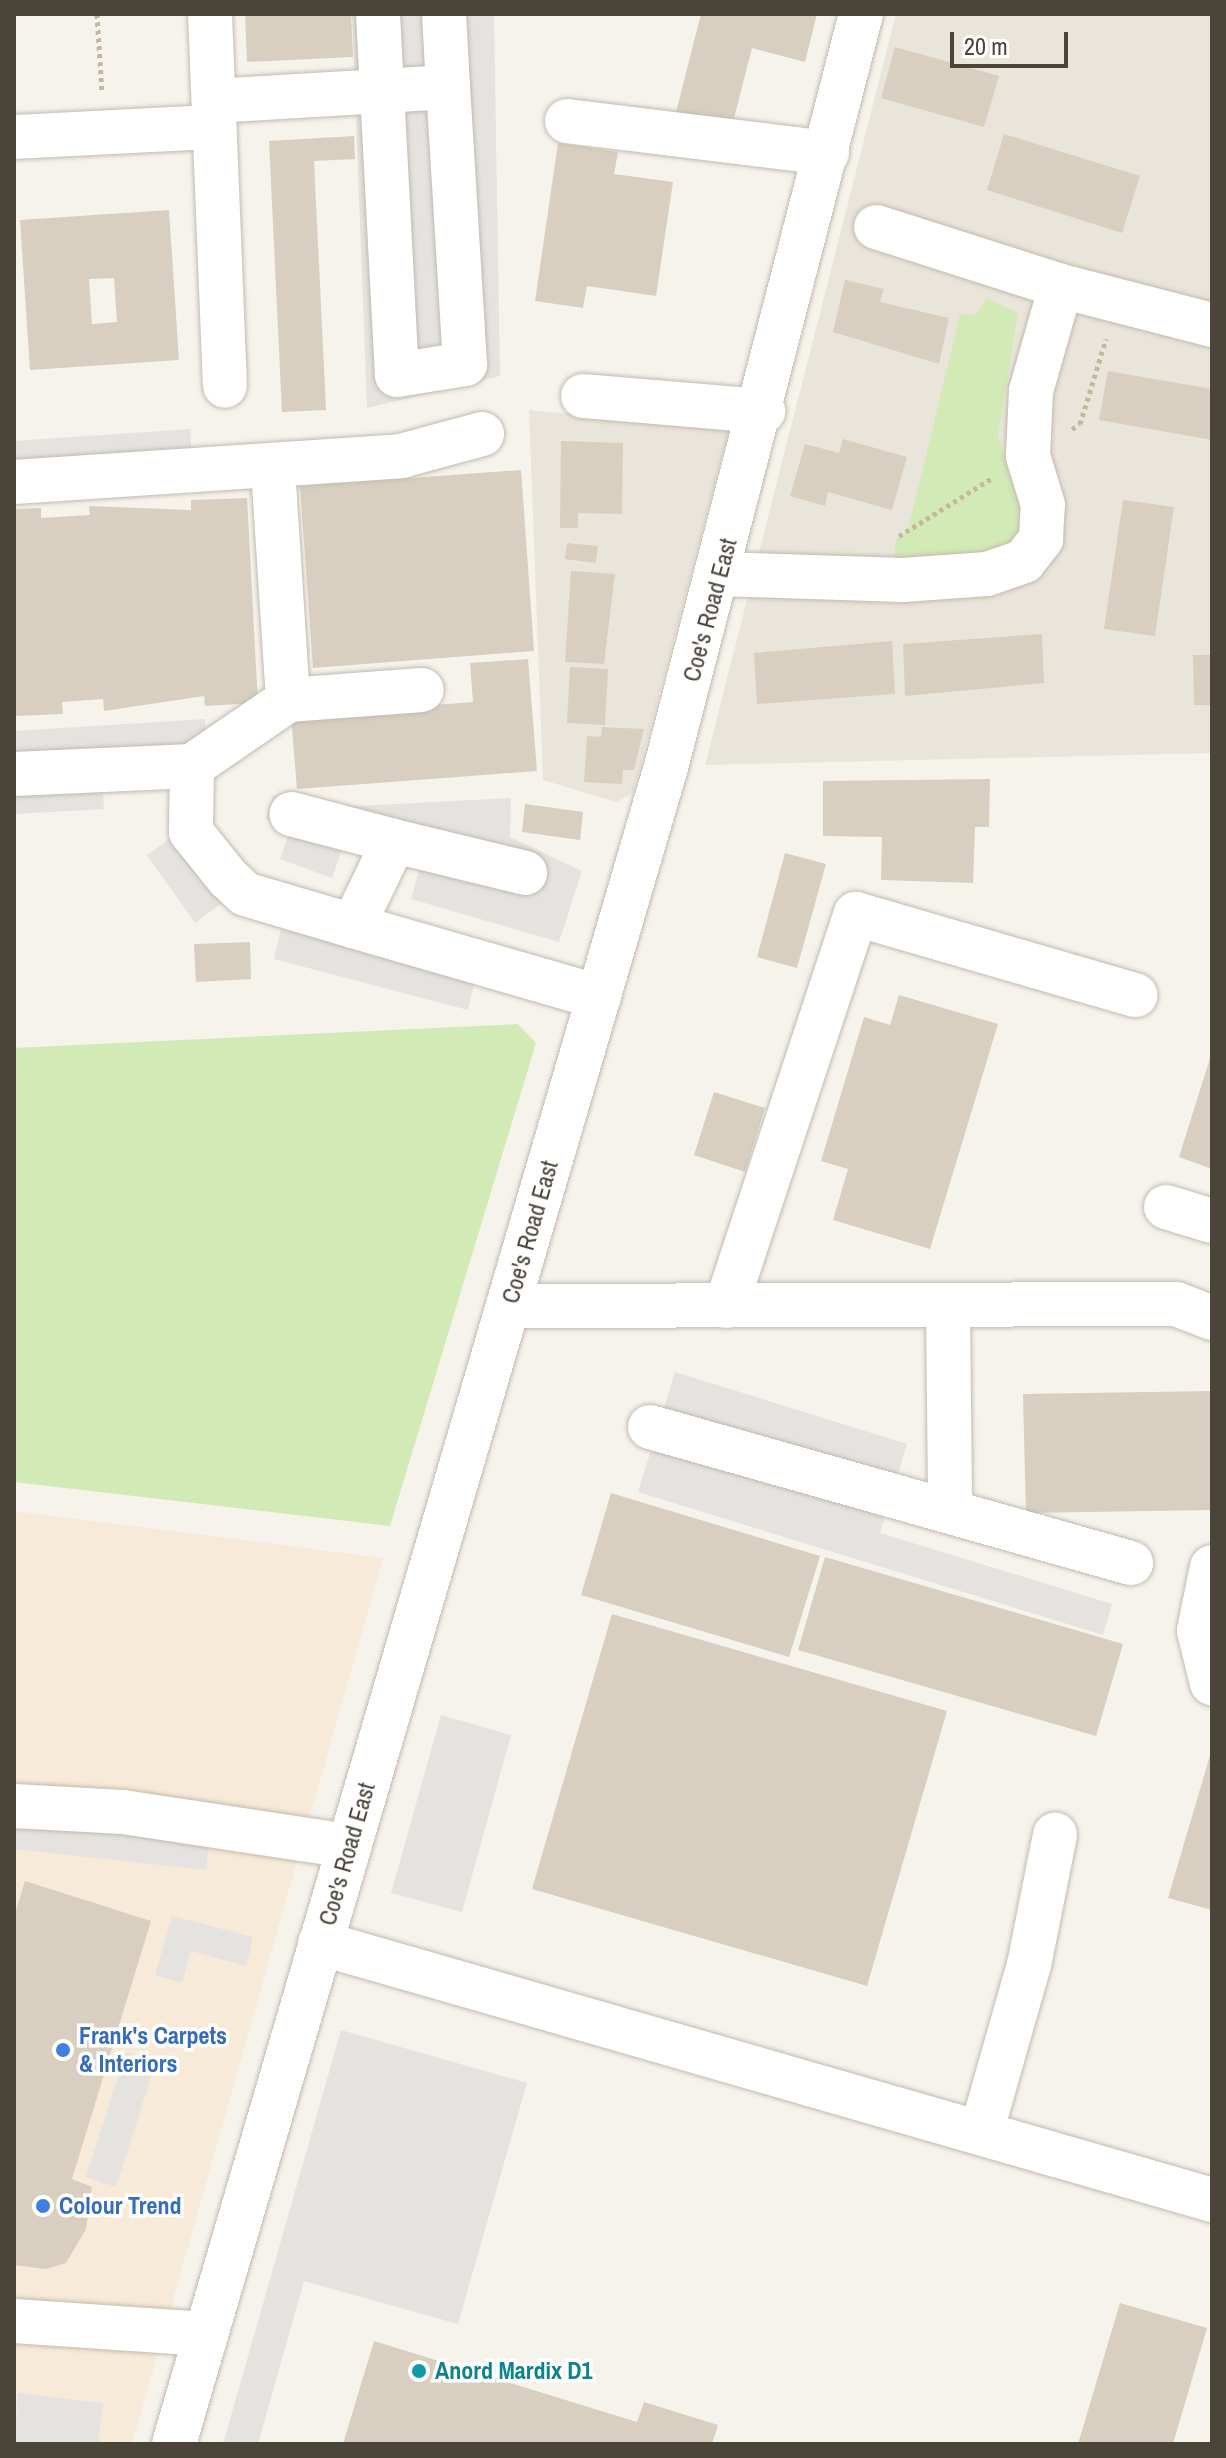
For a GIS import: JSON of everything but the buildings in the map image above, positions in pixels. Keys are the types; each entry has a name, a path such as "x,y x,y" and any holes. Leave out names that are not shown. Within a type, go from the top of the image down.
{"street":[{"path":"210,14 225,386"},
{"path":"378,14 397,375 465,364 444,14"},
{"name":"Coe's Road East","path":"174,2444 599,997 720,574 861,14"},
{"path":"14,137 105,133 214,114 382,91 448,87"},
{"path":"567,121 827,153"},
{"path":"876,227 1061,286 1212,325"},
{"path":"720,574 903,580 987,574 1024,561 1041,539 1043,505 1028,456 1031,391 1061,286"},
{"path":"583,396 763,411"},
{"path":"14,482 401,456 482,434"},
{"path":"273,466 288,700"},
{"path":"14,774 192,766 288,700 422,690"},
{"path":"192,766 191,832 245,894 599,997"},
{"path":"291,814 525,873"},
{"path":"353,926 394,841"},
{"path":"726,1306 856,914 1135,995"},
{"path":"1166,1207 1212,1221"},
{"path":"508,1306 1176,1304 1212,1318"},
{"path":"948,1306 950,1507"},
{"path":"650,1427 950,1507 1131,1563"},
{"path":"1206,1588 1212,1683"},
{"path":"14,1806 123,1812 349,1846"},
{"path":"981,2133 1029,1965 1055,1835"},
{"path":"320,1943 1212,2200"},
{"path":"14,2321 101,2322 206,2334"}],"path":[{"path":"97,14 105,133"}],"shaded area":[{"path":"352,14 494,14 500,376 367,408"},
{"path":"896,14 1212,14 1212,753 705,765"},
{"path":"529,410 729,429 633,793 616,802 543,780"},
{"path":"190,429 192,457 14,468 14,441"},
{"path":"205,719 207,747 101,753 104,809 14,814 14,731"},
{"path":"273,795 321,808 511,798 510,837 582,871 559,942 411,899 419,870 344,844 332,878 280,859 291,828 266,819"},
{"path":"174,836 221,904 195,923 147,855"},
{"path":"281,929 475,980 468,1010 274,959"},
{"path":"675,1372 907,1444 880,1533 1112,1604 1103,1635 638,1492"},
{"path":"14,1511 383,1558 132,2444 14,2444"},
{"path":"441,1715 511,1735 462,1912 391,1893"},
{"path":"14,1822 209,1843 206,1870 14,1849"},
{"path":"172,1916 253,1937 246,1966 191,1951 182,1983 155,1975"},
{"path":"341,2030 527,2083 458,2324 304,2281 258,2444 223,2444"},
{"path":"126,2052 156,2062 116,2187 86,2177"},
{"path":"18,2393 103,2403 98,2444 14,2444"}],"green space":[{"path":"986,298 1018,313 998,435 1024,522 1007,549 983,559 893,561 897,537 908,530 960,314 976,315"},
{"path":"518,1024 536,1043 390,1526 14,1482 14,1048"}],"place":[{"name":"Frank's Carpets & Interiors","path":"63,2050"},
{"name":"Colour Trend","path":"43,2206"},
{"name":"Anord Mardix D1","path":"419,2371"}]}
